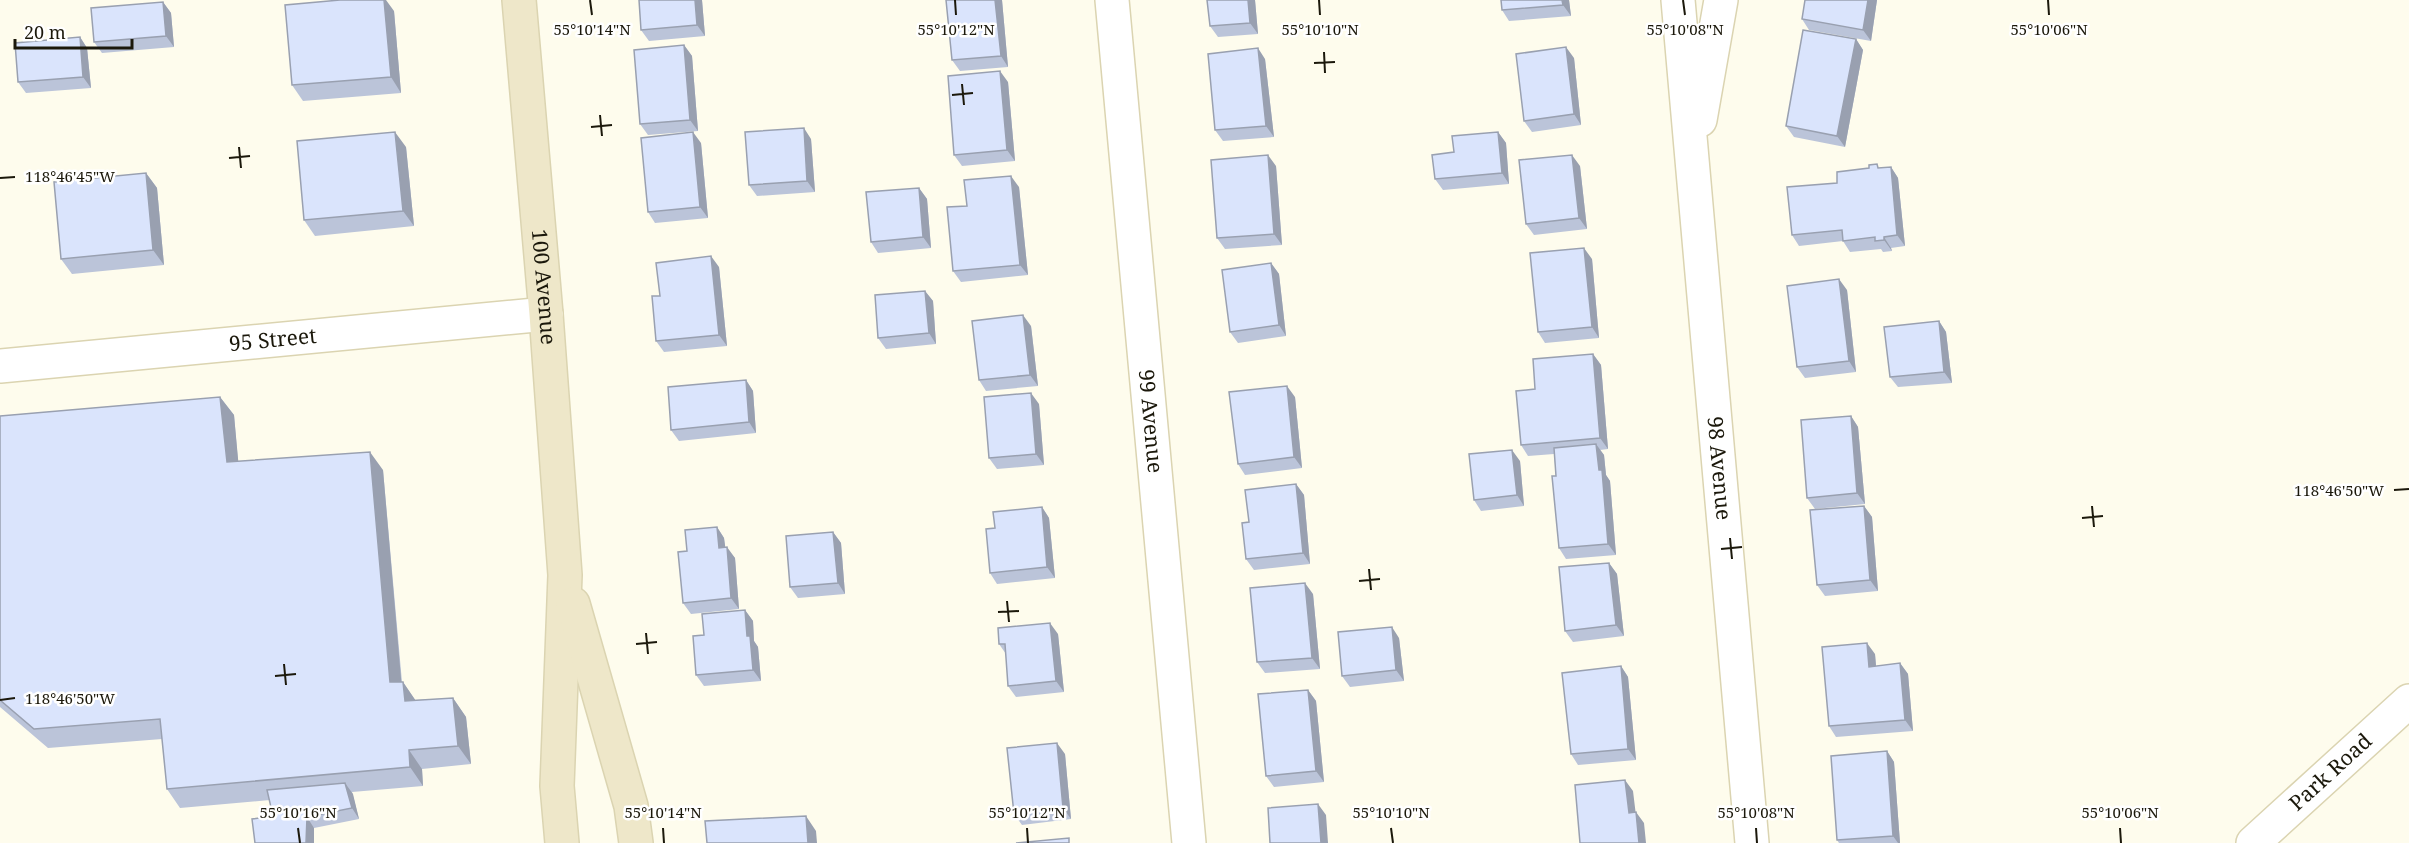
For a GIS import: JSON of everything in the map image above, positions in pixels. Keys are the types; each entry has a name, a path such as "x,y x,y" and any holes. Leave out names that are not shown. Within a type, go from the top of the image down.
{"main road":[{"name":"100 Avenue","path":"519,0 546,314 565,575 557,786 562,843"},
{"name":"100 Avenue","path":"565,575 631,806 636,843"}],"street":[{"name":"99 Avenue","path":"1112,0 1190,843"},
{"name":"98 Avenue","path":"1678,0 1752,843"},
{"name":"98 Avenue","path":"1692,163 1721,0"},
{"name":"95 Street","path":"0,366 546,314"},
{"name":"Park Road","path":"2253,843 2409,701"}],"building":[{"path":"340,0 384,0 391,77 292,85 285,5"},
{"path":"639,0 695,0 697,25 641,30"},
{"path":"946,0 995,0 1001,56 952,60"},
{"path":"1207,0 1248,0 1250,23 1210,26"},
{"path":"1501,0 1562,0 1563,5 1502,10"},
{"path":"1805,0 1868,0 1863,30 1802,19"},
{"path":"163,2 166,36 94,42 91,8"},
{"path":"1803,30 1856,39 1837,136 1786,126"},
{"path":"80,37 83,77 18,82 15,43"},
{"path":"684,45 690,120 640,124 634,50"},
{"path":"1566,47 1574,114 1524,121 1516,54"},
{"path":"1258,48 1266,126 1215,130 1208,54"},
{"path":"1000,71 1007,150 954,155 948,76"},
{"path":"804,128 807,181 749,185 745,132"},
{"path":"395,132 403,211 304,220 297,141"},
{"path":"693,132 700,207 648,212 641,138"},
{"path":"1498,132 1502,173 1435,179 1432,155 1454,152 1452,136"},
{"path":"1268,155 1274,234 1217,238 1211,160"},
{"path":"1572,155 1579,218 1526,224 1519,160"},
{"path":"1877,164 1878,168 1891,167 1897,235 1875,241 1875,237 1843,241 1842,230 1792,235 1787,187 1837,183 1837,172 1869,168 1869,165"},
{"path":"146,173 153,250 61,259 54,182"},
{"path":"1011,176 1020,265 953,271 947,207 967,206 964,180"},
{"path":"919,188 923,237 871,242 866,192"},
{"path":"1584,248 1592,327 1538,332 1530,253"},
{"path":"711,256 719,335 656,341 652,296 660,296 656,263"},
{"path":"1271,263 1279,325 1230,332 1222,270"},
{"path":"1839,279 1849,361 1797,367 1787,286"},
{"path":"925,291 929,333 878,338 875,295"},
{"path":"1023,315 1030,375 979,380 972,321"},
{"path":"1939,321 1944,372 1890,377 1884,327"},
{"path":"1593,354 1600,438 1521,445 1516,391 1535,389 1533,359"},
{"path":"746,380 749,422 671,430 668,387"},
{"path":"1287,386 1294,457 1238,464 1229,392"},
{"path":"1031,393 1036,454 989,458 984,397"},
{"path":"220,397 227,462 370,452 390,682 403,682 405,701 453,698 458,746 409,750 410,767 167,789 160,719 34,729 0,700 0,416"},
{"path":"1851,416 1857,493 1807,498 1801,420"},
{"path":"1596,444 1599,470 1602,470 1608,544 1559,548 1552,476 1556,476 1554,448"},
{"path":"1512,450 1517,495 1474,500 1469,454"},
{"path":"1296,484 1303,553 1246,559 1242,523 1249,522 1245,490"},
{"path":"1864,506 1870,580 1817,585 1810,510"},
{"path":"1042,507 1047,567 990,573 986,529 995,528 993,512"},
{"path":"717,527 719,548 727,547 731,598 683,603 678,552 687,551 685,530"},
{"path":"833,532 838,583 790,587 786,536"},
{"path":"1609,563 1616,625 1565,631 1559,567"},
{"path":"1305,583 1312,658 1257,662 1250,588"},
{"path":"745,610 753,670 696,675 693,636 704,635 702,614"},
{"path":"1050,623 1056,681 1008,686 1005,644 999,644 998,628"},
{"path":"1392,627 1396,670 1342,676 1338,632"},
{"path":"1867,643 1869,667 1900,663 1905,720 1829,726 1822,647"},
{"path":"1621,666 1628,749 1571,754 1562,673"},
{"path":"1308,690 1316,771 1266,776 1258,694"},
{"path":"1057,743 1063,808 1014,814 1007,748"},
{"path":"1887,751 1893,836 1837,840 1831,756"},
{"path":"1625,780 1629,813 1636,812 1639,843 1580,843 1575,785"},
{"path":"345,783 352,808 307,817 306,843 255,843 252,819 273,816 267,790"},
{"path":"1318,804 1321,843 1270,843 1268,808"},
{"path":"806,816 808,843 707,843 705,821"},
{"path":"1069,838 1069,843 1016,843"}]}
